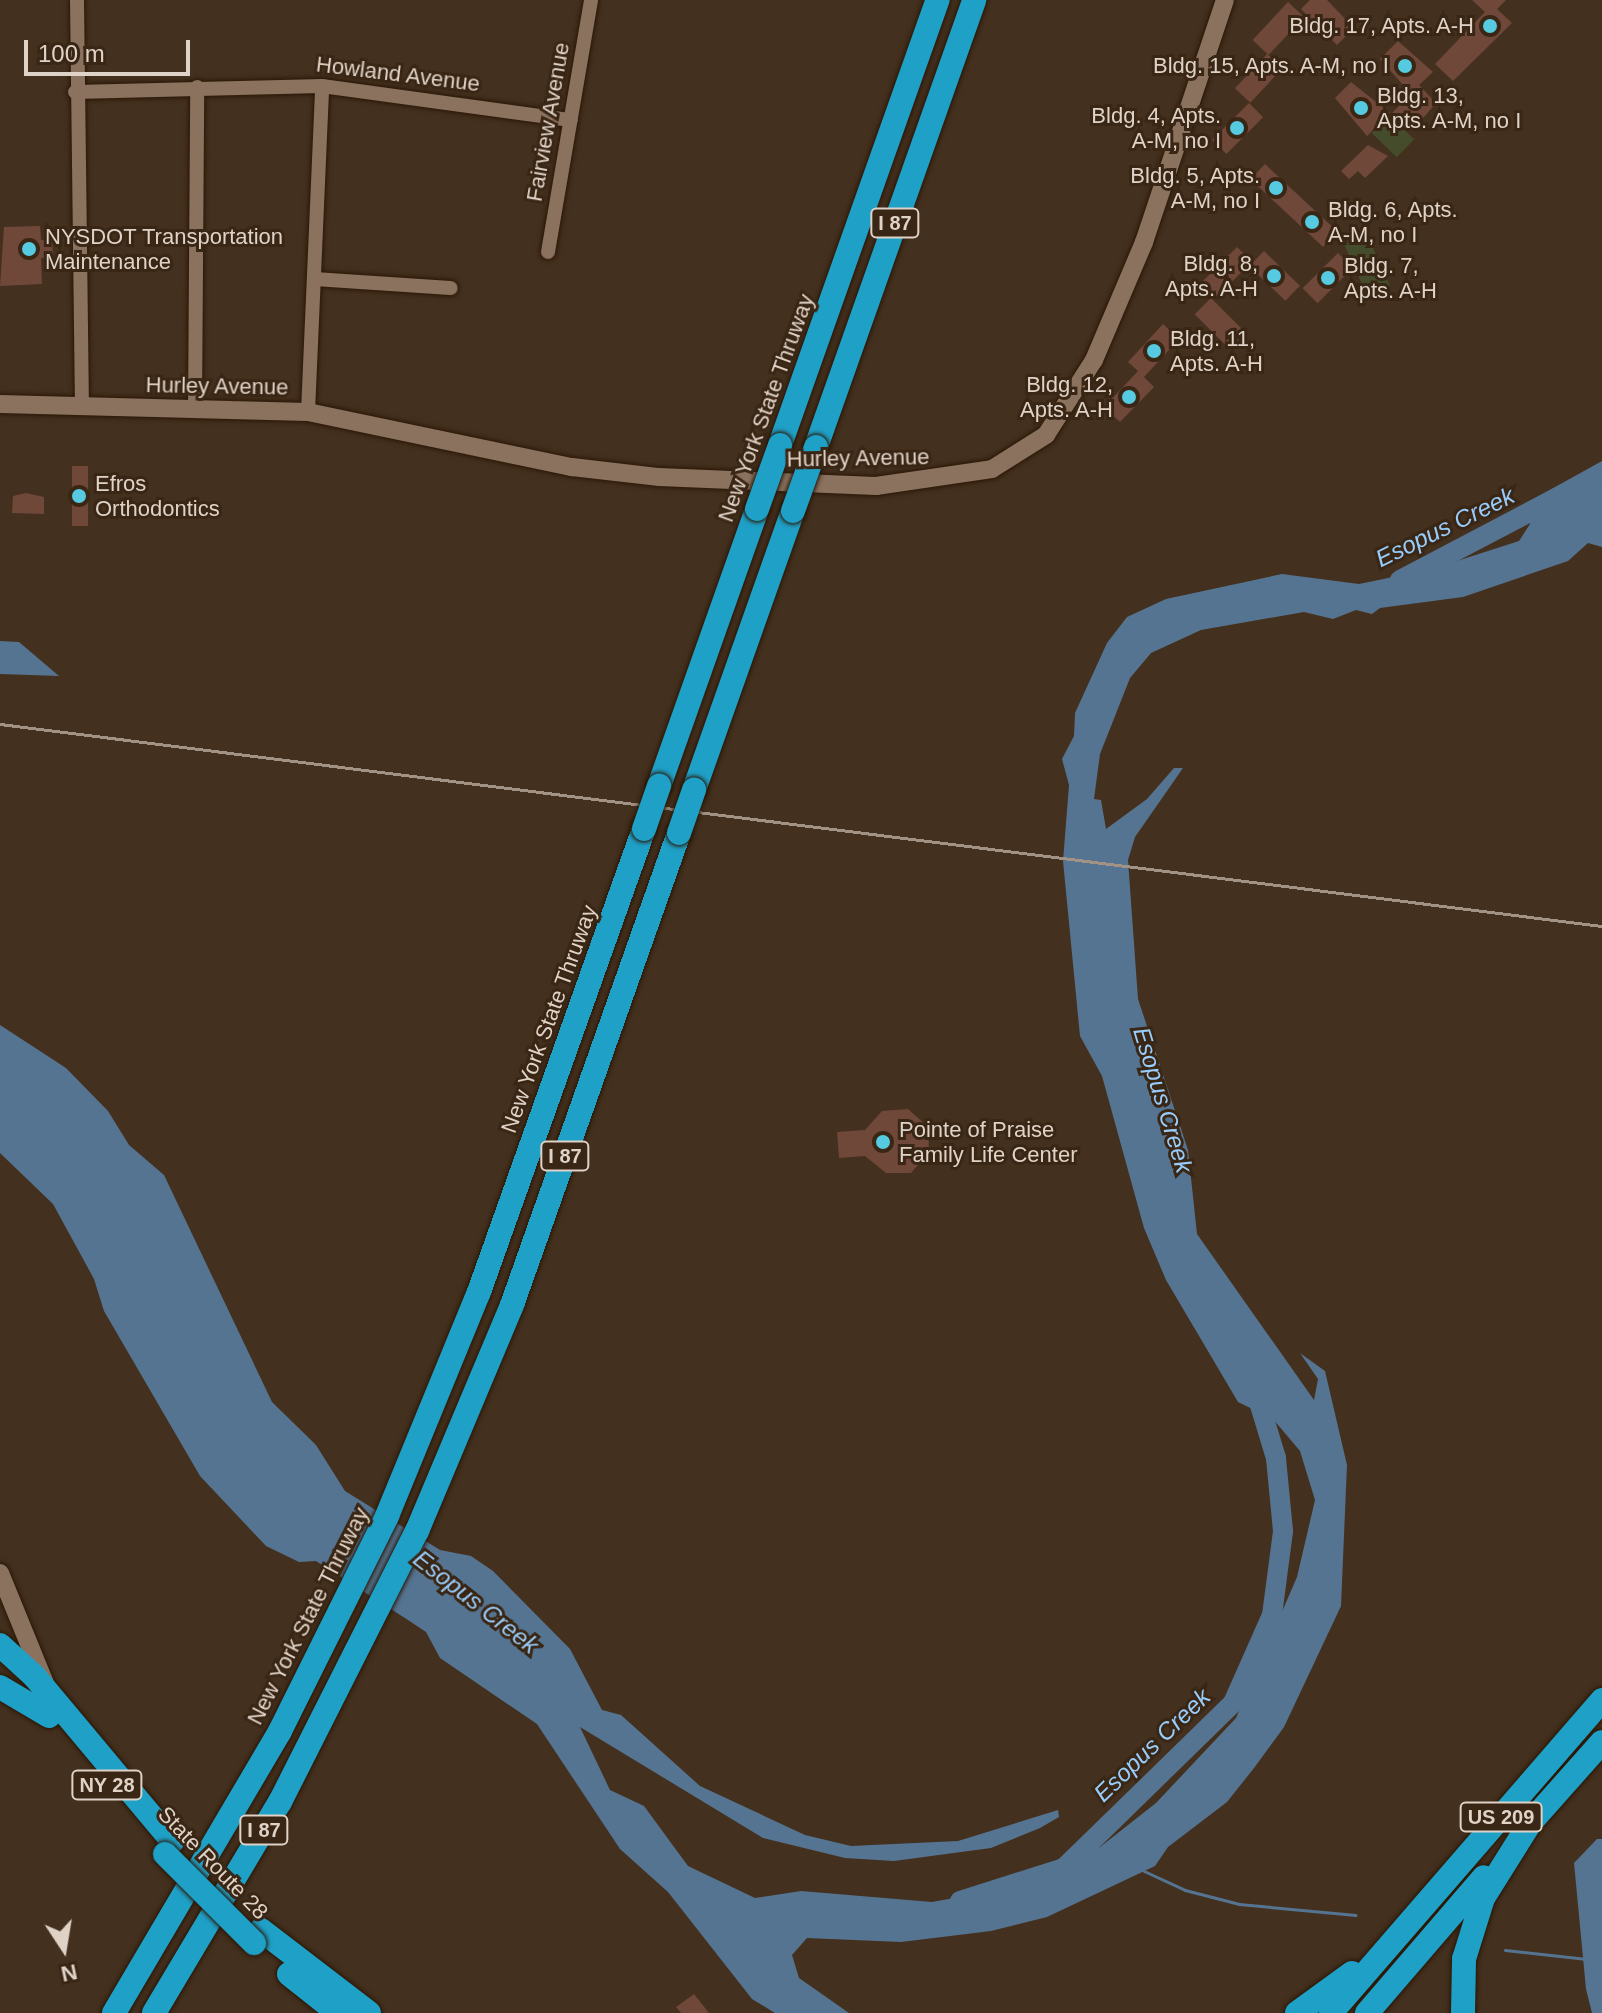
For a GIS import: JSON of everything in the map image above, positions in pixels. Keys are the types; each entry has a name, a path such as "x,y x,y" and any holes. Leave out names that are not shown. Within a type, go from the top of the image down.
{"highway":[{"name":"New York State Thruway","path":"114,2013 159,1942 334,1627 411,1462 488,1268 938,0"},
{"name":"I 87","path":"154,2013 266,1828 364,1642 442,1476 512,1305 974,0"},
{"name":"State Route 28","path":"0,1645 169,1848 338,2013"},
{"name":"State Route 28","path":"0,1664 50,1706"},
{"path":"0,1687 50,1706"},
{"name":"US 209","path":"1331,2013 1602,1700"},
{"name":"US 209","path":"1367,2013 1602,1742"},
{"path":"1463,2013 1462,1975 1471,1927 1530,1823"},
{"path":"1297,2013 1400,1934"},
{"name":"State Route 28","path":"258,1937 369,2013"},
{"path":"103,2013 159,1942"}],"street":[{"path":"77,0 75,92 82,407"},
{"name":"Fairview Avenue","path":"548,252 591,0"},
{"name":"Hurley Avenue","path":"0,404 308,412 572,467 659,477 890,485 952,479 1009,462 1046,435 1094,360 1144,242 1225,0"},
{"path":"308,412 322,86"},
{"name":"Howland Avenue","path":"75,92 322,86 571,120"},
{"path":"195,409 197,87"},
{"path":"314,279 451,288"},
{"path":"0,1573 50,1706"}],"green space":[{"path":"1389,115 1414,139 1397,157 1372,133"},
{"path":"1367,234 1390,286 1367,296 1344,244"}],"water":[{"path":"1602,461 1602,547 1588,543 1568,561 1463,597 1380,608 1372,614 1356,610 1333,619 1304,612 1201,630 1151,653 1130,678 1100,754 1094,799 1101,800 1106,829 1147,799 1174,768 1183,768 1135,837 1128,860 1138,999 1188,1150 1197,1234 1314,1400 1318,1379 1300,1353 1325,1371 1347,1465 1341,1606 1284,1727 1227,1802 1168,1847 1155,1866 1047,1917 991,1931 901,1942 807,1938 792,1955 799,1978 849,2013 775,2013 752,1999 668,1892 620,1849 537,1724 440,1658 426,1632 408,1620 316,1561 299,1562 266,1546 200,1476 104,1311 94,1279 53,1204 0,1153 0,1025 66,1068 108,1111 129,1145 164,1175 272,1402 316,1445 345,1491 440,1550 471,1556 493,1571 570,1649 602,1710 621,1715 700,1786 805,1835 851,1846 958,1841 1058,1810 1059,1817 991,1848 894,1861 845,1858 763,1838 580,1727 610,1790 644,1806 688,1866 755,1898 801,1891 932,1902 1026,1885 1095,1851 1156,1803 1236,1718 1297,1577 1315,1500 1300,1451 1273,1419 1238,1402 1166,1280 1144,1228 1102,1076 1080,1036 1063,861 1069,785 1062,759 1074,736 1075,713 1107,643 1127,617 1166,599 1282,574 1359,584 1432,569 1519,541 1530,524 1528,502"},
{"path":"0,641 19,642 59,676 0,674"},
{"path":"1597,1839 1602,1839 1602,2013 1592,2013 1586,1989 1574,1863"}],"building":[{"path":"1310,0 1327,0 1354,28 1337,45 1301,9"},
{"path":"1472,0 1506,0 1497,9 1512,23 1453,81 1435,64 1485,12"},
{"path":"1288,2 1304,17 1269,55 1253,40"},
{"path":"1398,41 1433,72 1419,85 1436,103 1412,131 1391,114 1411,94 1380,59"},
{"path":"1267,54 1282,68 1250,103 1235,88"},
{"name":"Bldg. 13, Apts. A-M, no I","path":"1351,82 1390,113 1367,136 1335,98"},
{"name":"Bldg. 4, Apts. A-M, no I","path":"1249,103 1263,117 1226,154 1212,140"},
{"path":"1368,145 1388,156 1365,178 1358,171 1349,179 1341,171"},
{"path":"1265,164 1337,232 1323,247 1251,179"},
{"name":"NYSDOT Transportation Maintenance","path":"40,226 41,240 52,239 53,257 41,258 42,284 0,286 4,227"},
{"path":"1237,247 1252,262 1217,296 1202,282"},
{"name":"Bldg. 8, Apts. A-H","path":"1264,251 1300,286 1285,301 1249,266"},
{"name":"Bldg. 7, Apts. A-H","path":"1338,253 1353,268 1317,303 1303,288"},
{"path":"1211,298 1246,333 1229,349 1195,314"},
{"path":"1163,324 1179,339 1144,377 1154,387 1120,422 1104,407 1138,371 1128,362"},
{"name":"Efros Orthodontics","path":"72,466 88,466 88,526 72,526"},
{"path":"26,493 44,497 44,514 12,513 13,496"},
{"name":"Pointe of Praise Family Life Center","path":"908,1109 928,1127 929,1152 911,1173 886,1173 865,1156 839,1158 837,1132 865,1130 882,1111"},
{"path":"694,1994 709,2013 681,2013 676,2007"}],"waterway":[{"name":"Esopus Creek","path":"1400,580 1602,474"},
{"name":"Esopus Creek","path":"960,1901 1064,1868 1233,1703 1272,1615 1283,1531 1276,1458 1255,1389"},
{"path":"1144,1871 1185,1890 1239,1904 1355,1915"},
{"path":"1505,1950 1587,1959"}],"railway":[{"path":"0,724 1602,926"}],"place":[{"name":"Bldg. 17, Apts. A-H","path":"1490,26"},
{"name":"Bldg. 15, Apts. A-M, no I","path":"1405,66"},
{"name":"Bldg. 13, Apts. A-M, no I","path":"1361,108"},
{"name":"Bldg. 4, Apts. A-M, no I","path":"1237,128"},
{"name":"Bldg. 5, Apts. A-M, no I","path":"1276,188"},
{"name":"Bldg. 6, Apts. A-M, no I","path":"1312,222"},
{"name":"NYSDOT Transportation Maintenance","path":"29,249"},
{"name":"Bldg. 8, Apts. A-H","path":"1274,276"},
{"name":"Bldg. 7, Apts. A-H","path":"1328,278"},
{"name":"Bldg. 11, Apts. A-H","path":"1154,351"},
{"name":"Bldg. 12, Apts. A-H","path":"1129,397"},
{"name":"Efros Orthodontics","path":"79,496"},
{"name":"Pointe of Praise Family Life Center","path":"883,1142"}]}
